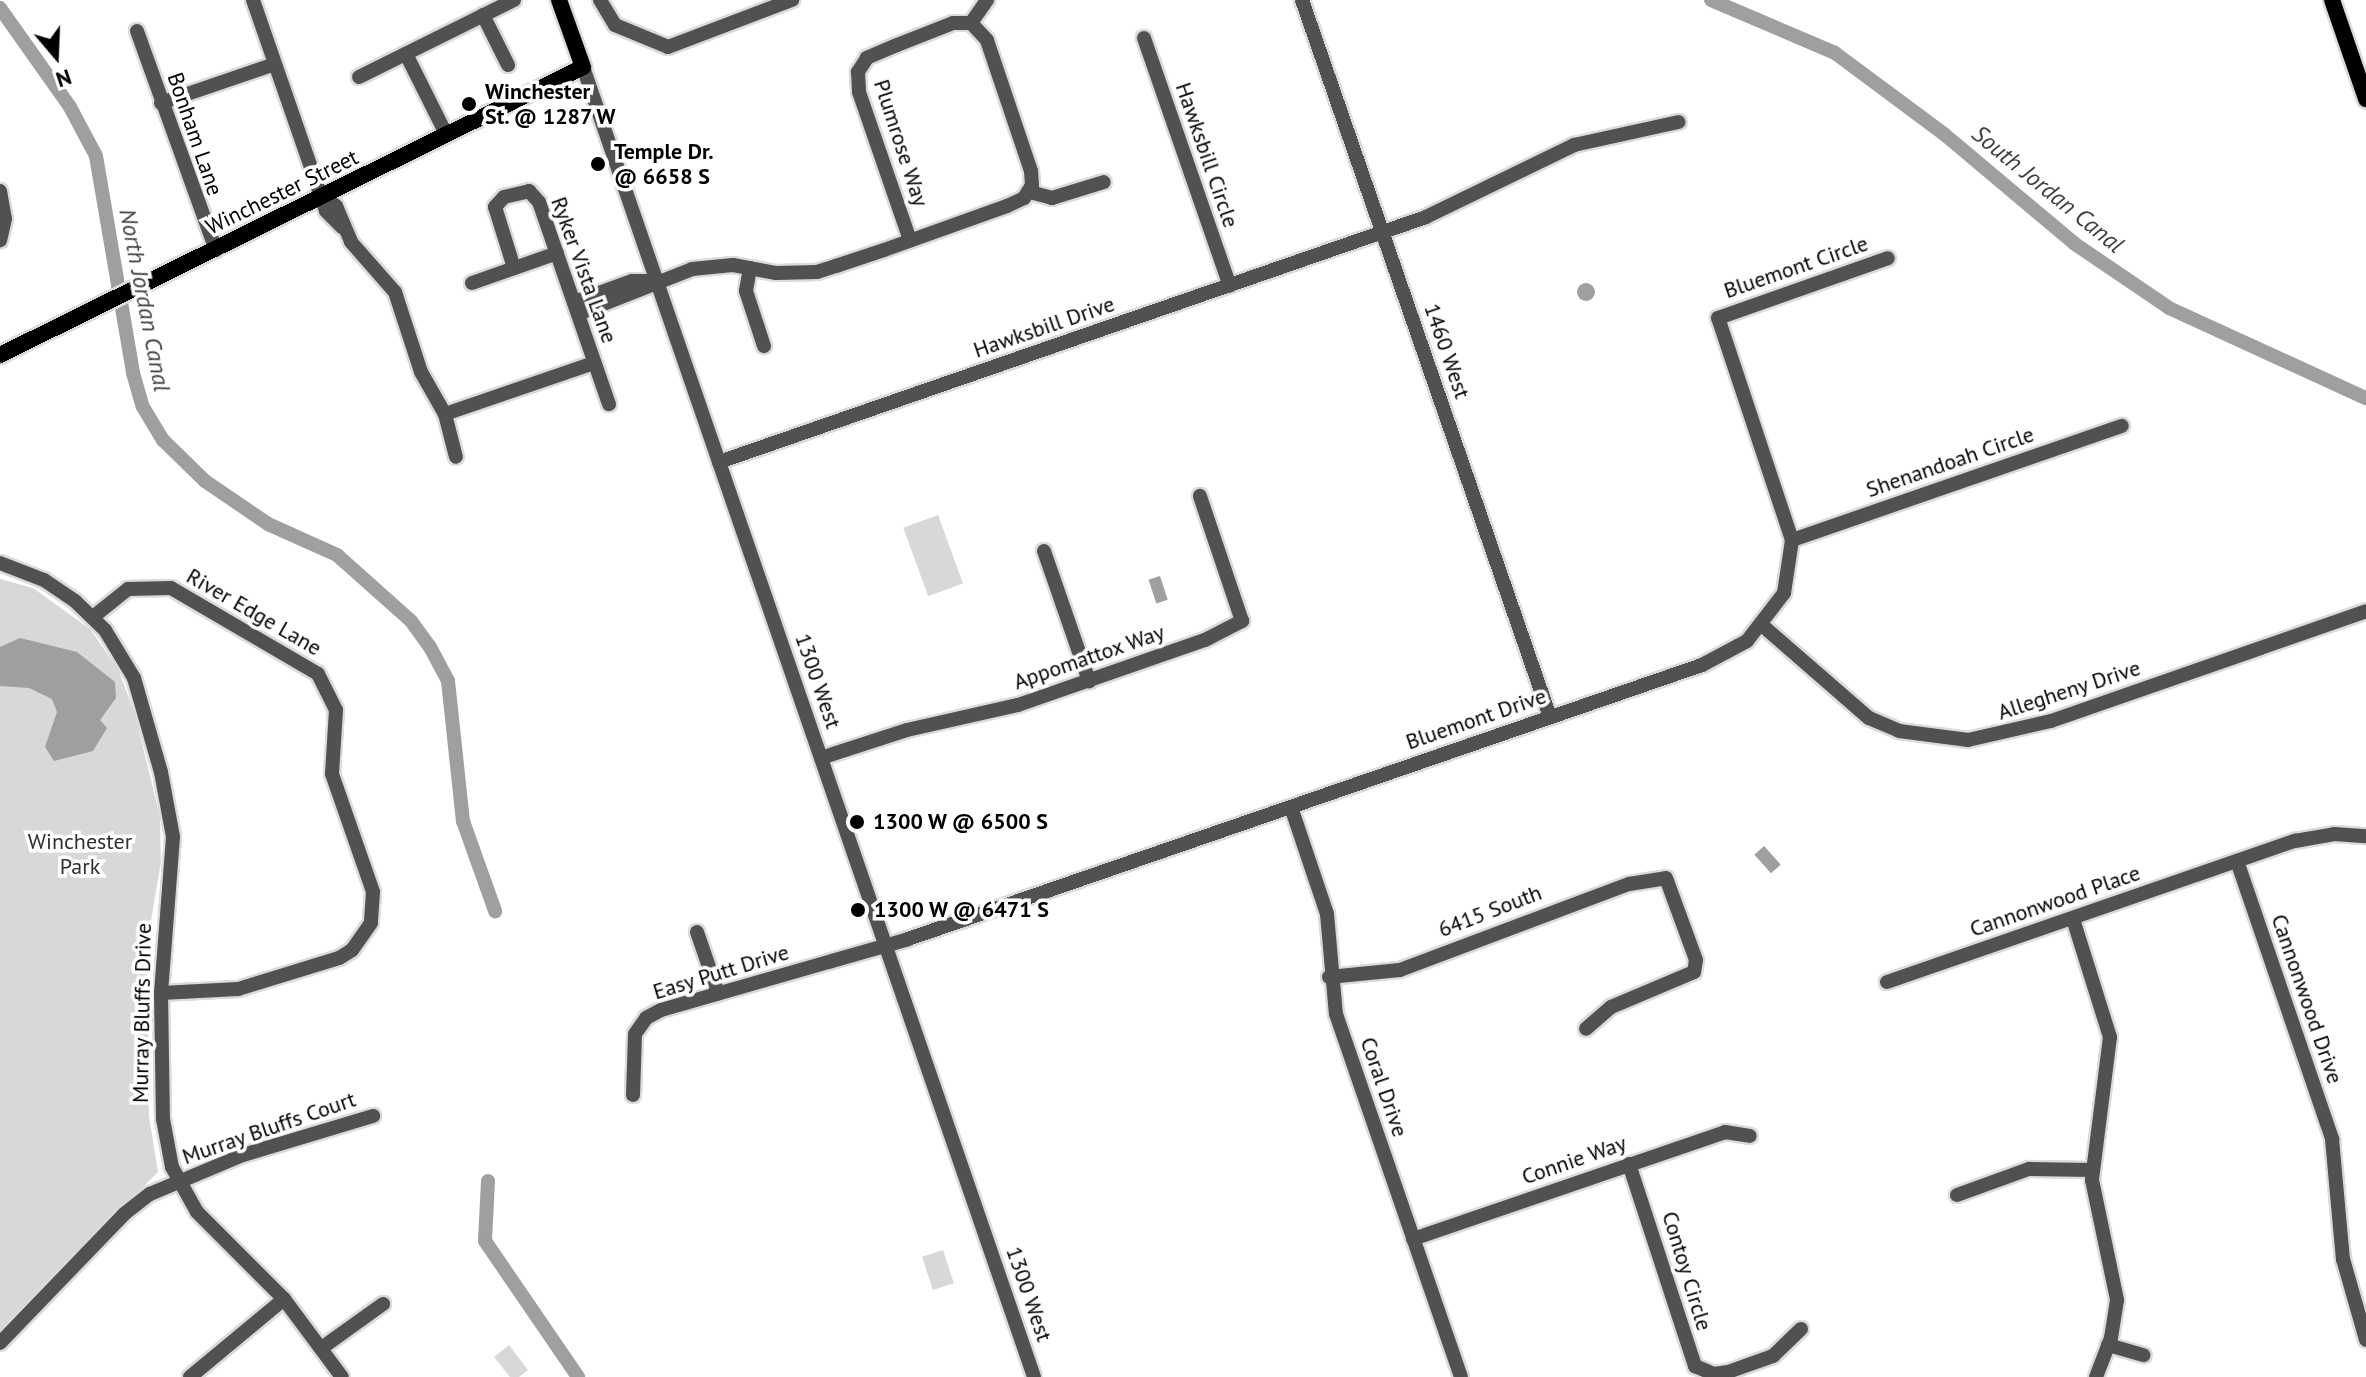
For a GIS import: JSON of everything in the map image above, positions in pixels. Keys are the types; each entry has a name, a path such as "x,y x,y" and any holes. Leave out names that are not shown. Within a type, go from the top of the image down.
{"main road":[{"name":"1300 West","path":"559,0 583,67"},
{"path":"2332,0 2366,99"},
{"name":"Winchester Street","path":"0,355 583,67"}],"street":[{"path":"253,0 324,196 336,206 342,227 395,292 421,372 445,414 456,457"},
{"path":"359,77 514,0"},
{"path":"600,0 615,25 675,47 792,0"},
{"path":"987,0 971,23 987,40 1031,171 1030,192"},
{"name":"1460 West","path":"1307,1 1382,232 1550,717"},
{"path":"483,15 508,65"},
{"name":"Plumrose Way","path":"910,240 859,92 858,72 867,58 953,23 971,23"},
{"name":"Bonham Lane","path":"137,31 216,250"},
{"name":"Hawksbill Circle","path":"1144,38 1230,286"},
{"path":"406,54 446,134"},
{"path":"161,103 275,64"},
{"name":"1300 West","path":"583,67 1034,1377"},
{"name":"Hawksbill Drive","path":"719,462 1456,205 1541,156 1603,135 1679,122"},
{"path":"576,308 637,294 655,281 715,265 817,272 1007,206 1030,192 1052,198 1104,182"},
{"path":"0,191 5,219 0,240"},
{"name":"Ryker Vista Lane","path":"514,268 495,207 512,194 533,193 609,404"},
{"path":"472,283 557,253"},
{"name":"Bluemont Circle","path":"1718,318 1888,258"},
{"path":"750,268 746,291 764,346"},
{"name":"Bluemont Drive","path":"885,944 1291,807 1725,655 1763,626 1790,576 1792,540 1718,318"},
{"path":"445,414 594,363"},
{"name":"Shenandoah Circle","path":"1792,540 2122,426"},
{"name":"Appomattox Way","path":"821,758 1089,681 1242,621 1200,496"},
{"path":"1044,551 1089,681"},
{"name":"Murray Bluffs Drive","path":"0,563 60,589 93,617 134,678 170,811 172,864 161,993 164,1137 179,1182 197,1212 284,1299 323,1347 342,1377"},
{"name":"River Edge Lane","path":"93,617 128,589 171,588 318,674 336,710 332,774 373,892 371,923 363,938 339,958 249,986 161,993"},
{"name":"Allegheny Drive","path":"1763,626 1869,718 1899,731 1968,740 2051,721 2366,611"},
{"name":"Coral Drive","path":"1291,807 1327,914 1329,977 1336,1014 1461,1377"},
{"name":"Cannonwood Place","path":"1887,982 2308,838 2366,836"},
{"name":"Cannonwood Drive","path":"2237,861 2332,1139 2343,1259 2366,1340"},
{"name":"6415 South","path":"1329,977 1400,970 1629,884 1666,878 1696,960 1694,972 1611,1007 1586,1029"},
{"path":"2073,919 2110,1037 2092,1170 2117,1289 2108,1345 2096,1377"},
{"path":"697,932 718,993"},
{"name":"Easy Putt Drive","path":"633,1095 639,1026 661,1010 885,944"},
{"name":"Murray Bluffs Court","path":"0,1343 124,1214 150,1194 243,1155 373,1116"},
{"name":"Connie Way","path":"1413,1239 1725,1132 1750,1136"},
{"name":"Contoy Circle","path":"1629,1164 1667,1292 1695,1366 1704,1372 1728,1372 1773,1356 1801,1329"},
{"path":"1957,1195 2029,1169 2092,1170"},
{"path":"190,1377 284,1299"},
{"path":"323,1347 383,1304"},
{"path":"2108,1345 2144,1355"}],"green space":[{"path":"938,515 963,584 928,596 903,528"},
{"name":"Winchester Park","path":"0,579 33,588 90,629 118,669 135,714 160,817 161,862 147,944 149,1116 158,1172 0,1330"},
{"path":"943,1250 954,1283 933,1290 922,1257"},
{"path":"509,1345 528,1370 519,1377 510,1377 494,1357"}],"shaded area":[{"path":"1582,283 1590,283 1595,292 1593,299 1582,301 1577,296 1577,288"},
{"path":"1160,576 1168,600 1156,603 1149,580"},
{"path":"20,638 77,652 115,682 116,698 100,720 107,728 93,751 54,761 45,747 57,712 52,699 29,688 0,686 0,647"},
{"path":"1764,846 1781,865 1771,873 1754,855"}],"waterway":[{"name":"South Jordan Canal","path":"1711,0 1835,53 1944,134 2075,244 2169,308 2366,398"},
{"name":"North Jordan Canal","path":"0,8 70,107 96,156 133,373 143,407 163,440 205,481 268,524 337,555 411,621 430,647 448,681 463,821 495,911"},
{"name":"North Jordan Canal","path":"488,1181 485,1241 578,1377"}],"place":[{"name":"Winchester St. @ 1287 W","path":"469,104"},
{"name":"Temple Dr. @ 6658 S","path":"598,164"},
{"name":"1300 W @ 6500 S","path":"857,822"},
{"name":"1300 W @ 6471 S","path":"858,910"}]}
